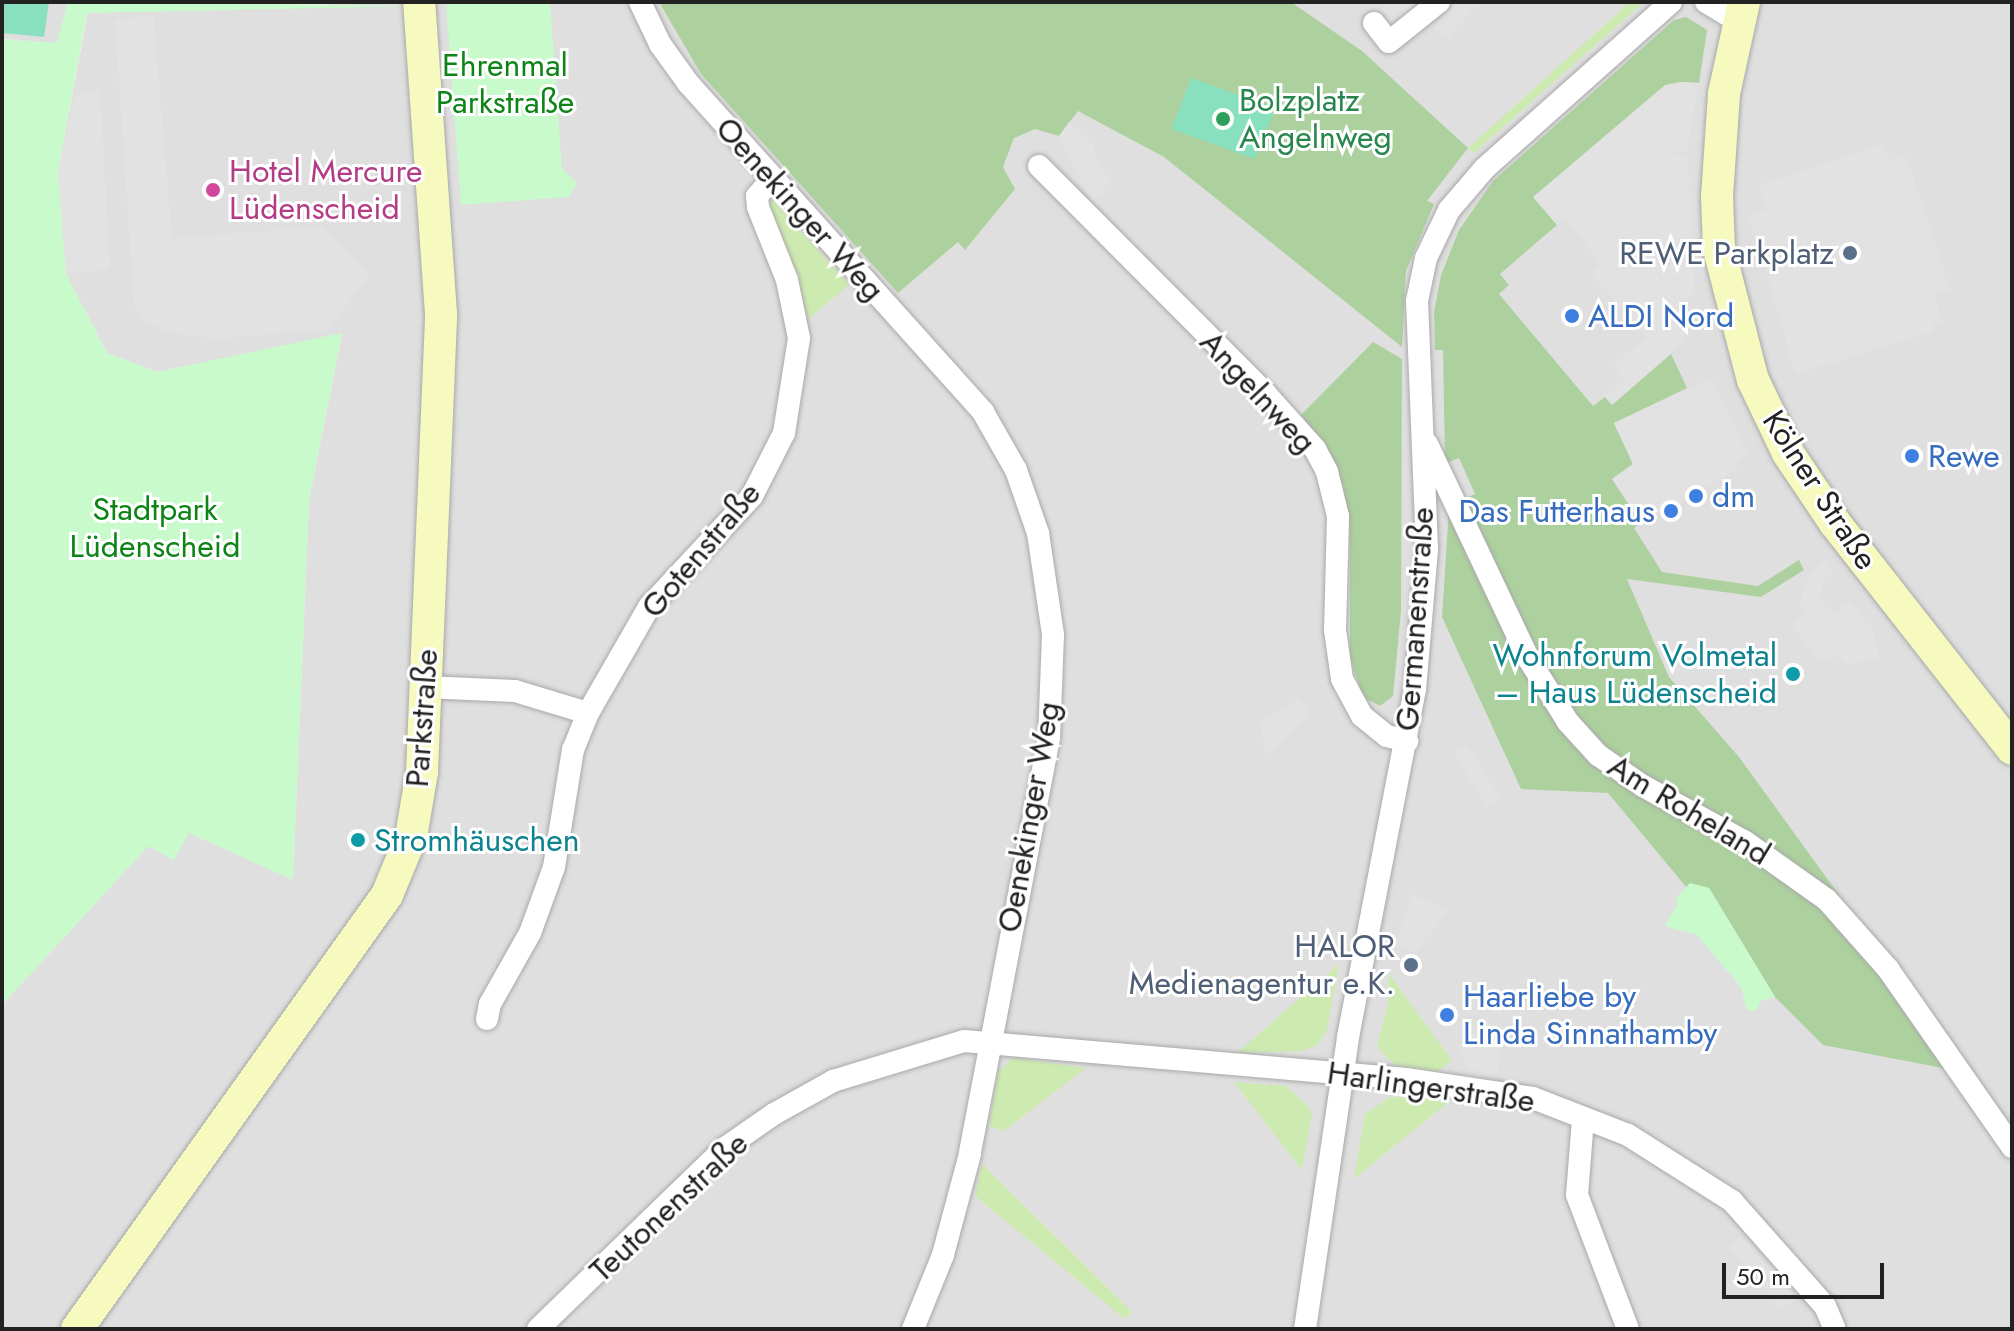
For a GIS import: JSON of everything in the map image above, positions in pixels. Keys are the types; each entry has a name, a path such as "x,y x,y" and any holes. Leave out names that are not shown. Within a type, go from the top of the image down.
{"street":[{"name":"Parkstraße","path":"77,1329 394,882 411,837 422,772 441,314 419,2"},
{"name":"Oenekinger Weg","path":"640,2 675,66 983,412 1016,470 1038,533 1053,635 1050,732 959,1197 943,1255 913,1329"},
{"path":"1374,23 1389,42 1439,2"},
{"name":"Germanenstraße","path":"1305,1329 1343,1073 1407,741 1427,549 1417,301 1426,258 1445,217 1493,160 1672,2"},
{"path":"1706,2 1741,12"},
{"name":"Kölner Straße","path":"1741,12 1721,125 1718,222 1732,313 1753,380 1788,453 1835,523 2012,749"},
{"name":"Angelnweg","path":"1039,166 1265,393 1315,449 1327,472 1338,516 1335,630 1342,679 1362,716 1387,736 1407,741"},
{"name":"Gotenstraße","path":"487,1019 490,1004 530,933 554,867 573,750 588,713 649,607 752,496 784,433 799,338 787,280 758,207 757,196 773,178"},
{"name":"Am Roheland","path":"1423,435 1528,658 1568,722 1598,755 1643,786 1744,841 1827,900 1888,969 2012,1147"},
{"path":"425,687 515,691 588,713"},
{"name":"Teutonenstraße","path":"538,1329 725,1148 774,1114 833,1081 891,1060 907,1059 951,1042 988,1044"},
{"name":"Harlingerstraße","path":"988,1044 1343,1073 1506,1092 1628,1135 1732,1201 1816,1295 1835,1329"},
{"path":"1583,1119 1577,1195 1628,1329"}],"shaded area":[{"path":"2,2 68,2 57,43 2,39"},
{"path":"419,2 2012,2 2012,1329 2,1329 2,1005 148,846 189,833 293,879 309,500 342,334 157,372 107,353 66,274 58,171 88,12"},
{"path":"1391,2 1424,2 1386,30 1374,16"},
{"path":"1453,2 1479,2 1448,38 1434,28"},
{"path":"153,15 172,238 322,227 370,275 328,329 214,339 165,331 145,321 134,306 115,20"},
{"path":"1699,83 1692,121 1684,121 1691,123 1688,151 1665,153 1688,156 1695,296 1682,299 1686,332 1678,346 1612,405 1605,397 1625,380 1613,366 1646,338 1591,273 1602,264 1565,219 1557,225 1533,197 1665,85"},
{"path":"100,89 110,269 66,274 58,171 75,97"},
{"path":"1069,122 1093,145 1097,164 1112,181 1092,202 1059,136"},
{"name":"REWE Parkplatz","path":"1884,144 1890,161 1906,156 1950,290 1935,295 1942,322 1932,325 1934,331 1796,374 1749,215 1767,209 1759,185"},
{"path":"1712,378 1747,454 1736,462 1739,468 1641,523 1612,479 1633,464 1614,423"},
{"path":"1825,562 1833,573 1823,582 1819,599 1834,614 1849,602 1872,629 1879,658 1846,664 1838,655 1829,661 1819,660 1791,624 1804,614 1800,603 1808,576"},
{"path":"1298,699 1311,715 1265,756 1261,722"},
{"path":"1467,746 1501,798 1487,807 1454,754"},
{"path":"1412,894 1449,910 1414,954 1396,945"},
{"path":"1482,1027 1505,1030 1497,1074 1469,1069 1458,1046"},
{"path":"1741,1236 1795,1299 1781,1308 1728,1247"}],"green space":[{"path":"2,2 49,2 44,37 2,33"},
{"name":"Stadtpark Lüdenscheid","path":"68,2 419,6 87,13 58,171 66,274 107,353 157,372 342,333 309,500 293,880 189,833 174,860 148,846 2,1005 2,39 57,43"},
{"name":"Ehrenmal Parkstraße","path":"446,2 550,2 562,169 577,183 569,197 461,205"},
{"path":"659,2 1291,2 1362,51 1468,148 1427,201 1434,204 1406,271 1402,347 1164,157 1078,111 1059,136 1035,129 1014,138 1003,167 1015,189 965,250 958,242 898,293 701,74"},
{"path":"1630,2 1644,2 1474,153 1468,148"},
{"path":"1686,17 1707,30 1699,83 1680,82 1534,197 1557,225 1500,274 1509,285 1499,294 1593,406 1605,397 1612,405 1671,354 1687,388 1614,423 1633,464 1612,479 1641,523 1634,528 1662,572 1758,586 1799,560 1804,570 1761,597 1627,579 1669,677 1739,757 1839,895 1831,899 1602,752 1557,701 1461,500 1475,494 1459,458 1445,464 1443,350 1435,350 1434,312 1441,275 1459,230 1493,181 1674,20"},
{"name":"Bolzplatz Angelnweg","path":"1191,78 1275,108 1255,159 1172,129"},
{"path":"772,199 849,285 808,319 794,268 768,208"},
{"path":"1373,342 1402,359 1401,611 1393,696 1380,706 1363,697 1350,657 1350,534 1344,489 1334,461 1301,415"},
{"path":"1449,508 1550,707 1839,920 1953,1070 1823,1045 1775,997 1709,888 1687,888 1608,793 1521,789 1442,617"},
{"path":"1690,883 1709,888 1775,997 1761,1001 1756,1011 1747,1010 1741,987 1697,935 1665,926 1678,903 1675,899"},
{"path":"1339,964 1327,1030 1317,1045 1303,1051 1237,1053"},
{"path":"1389,974 1452,1060 1439,1071 1398,1067 1377,1045 1388,1004"},
{"path":"1013,1058 1086,1068 1004,1131 989,1126 999,1071"},
{"path":"1234,1082 1286,1086 1307,1105 1312,1113 1302,1170"},
{"path":"1390,1097 1451,1100 1354,1179 1365,1114"},
{"path":"982,1164 1132,1312 1125,1319 975,1196"}],"place":[{"name":"Bolzplatz Angelnweg","path":"1223,119"},
{"name":"Hotel Mercure Lüdenscheid","path":"213,190"},
{"name":"REWE Parkplatz","path":"1850,253"},
{"name":"ALDI Nord","path":"1572,316"},
{"name":"Rewe","path":"1912,456"},
{"name":"dm","path":"1696,496"},
{"name":"Das Futterhaus","path":"1671,511"},
{"name":"Wohnforum Volmetal – Haus Lüdenscheid","path":"1793,674"},
{"name":"Stromhäuschen","path":"358,840"},
{"name":"HALOR Medienagentur e.K.","path":"1411,965"},
{"name":"Haarliebe by Linda Sinnathamby","path":"1447,1015"}]}
